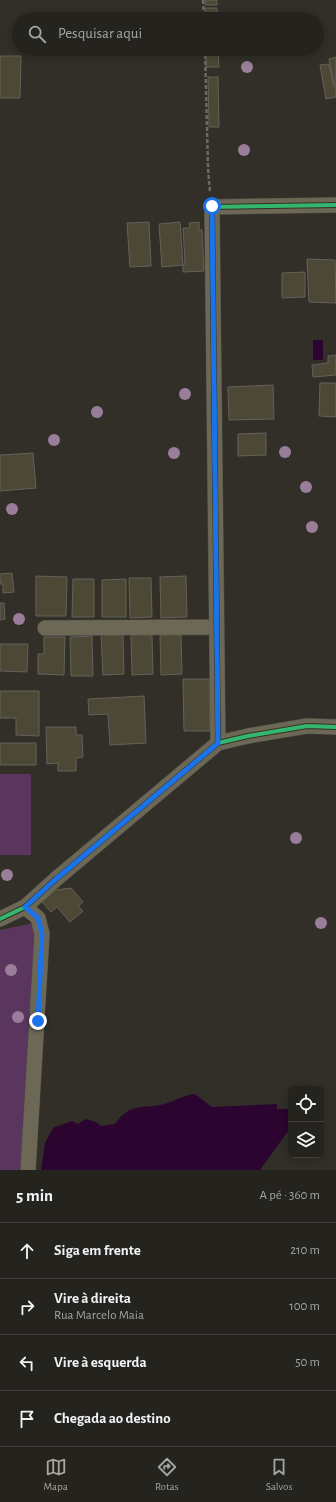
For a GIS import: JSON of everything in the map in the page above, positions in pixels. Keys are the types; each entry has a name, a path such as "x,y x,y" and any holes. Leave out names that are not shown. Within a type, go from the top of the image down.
{"street":[{"path":"218,743 212,206 336,205"},
{"path":"45,628 216,627"},
{"path":"0,919 25,907 56,879 218,743 248,736 307,726 336,727"},
{"path":"25,907 38,918 42,934 28,1170"}],"path":[{"path":"203,0 204,12"},
{"path":"205,56 208,168 212,206"}],"shaded area":[{"path":"313,340 323,340 323,360 313,360"},
{"path":"0,774 31,774 31,855 0,855"},
{"path":"33,923 37,940 21,1170 0,1170 0,930"},
{"path":"195,1094 212,1107 277,1104 277,1109 288,1109 288,1131 260,1170 41,1170 45,1143 53,1128 72,1121 78,1124 86,1119 96,1122 101,1126 115,1124 126,1112 132,1109 165,1104"}],"building":[{"path":"205,0 217,0 217,5 205,5"},
{"path":"205,8 217,8 217,12 205,12"},
{"path":"0,56 21,56 20,98 0,98"},
{"path":"206,56 218,56 219,67 206,67"},
{"path":"336,57 336,85 334,85 329,59"},
{"path":"329,64 334,87 336,86 336,97 326,99 320,65"},
{"path":"208,77 218,77 219,127 209,127"},
{"path":"149,222 151,266 130,267 127,223"},
{"path":"180,222 183,265 162,267 159,224"},
{"path":"199,222 199,230 202,230 204,271 183,272 183,266 185,263 183,228 190,228 189,223"},
{"path":"307,259 335,260 336,303 309,302"},
{"path":"305,272 305,297 282,298 282,273"},
{"path":"336,355 336,375 313,377 312,365 328,363 328,356"},
{"path":"320,383 336,383 336,417 319,416"},
{"path":"273,385 274,419 229,420 228,387"},
{"path":"266,433 266,455 238,456 238,434"},
{"path":"33,453 36,488 0,491 0,455"},
{"path":"12,573 14,592 3,593 3,584 0,584 0,574"},
{"path":"36,576 67,577 66,616 36,616"},
{"path":"186,576 187,617 161,618 160,577"},
{"path":"129,578 151,578 152,617 130,618"},
{"path":"73,579 94,579 94,617 72,617"},
{"path":"126,579 126,617 102,617 102,580"},
{"path":"0,603 4,603 5,619 0,620"},
{"path":"101,635 123,635 124,674 103,675"},
{"path":"131,635 152,635 153,674 132,675"},
{"path":"160,635 181,635 182,674 161,675"},
{"path":"92,636 93,676 71,676 70,637"},
{"path":"44,637 65,637 64,675 38,674 38,654 44,654"},
{"path":"0,644 28,644 27,672 0,671"},
{"path":"183,679 209,679 210,731 184,731"},
{"path":"0,691 39,691 39,736 16,735 16,718 0,718"},
{"path":"144,696 146,743 110,745 108,714 89,715 88,699"},
{"path":"46,727 76,727 76,735 82,735 83,757 76,758 76,771 58,771 58,763 47,764"},
{"path":"0,743 36,743 36,765 0,765"},
{"path":"71,888 83,902 78,906 83,911 70,922 57,907 51,912 42,902 56,890"}],"cycle path":[{"path":"218,743 212,207 336,205"},
{"path":"0,919 25,907 56,879 218,743 248,736 307,726 336,727"}],"route":[{"path":"38,1021 42,934 38,918 25,907 56,879 218,743 212,206"}]}
